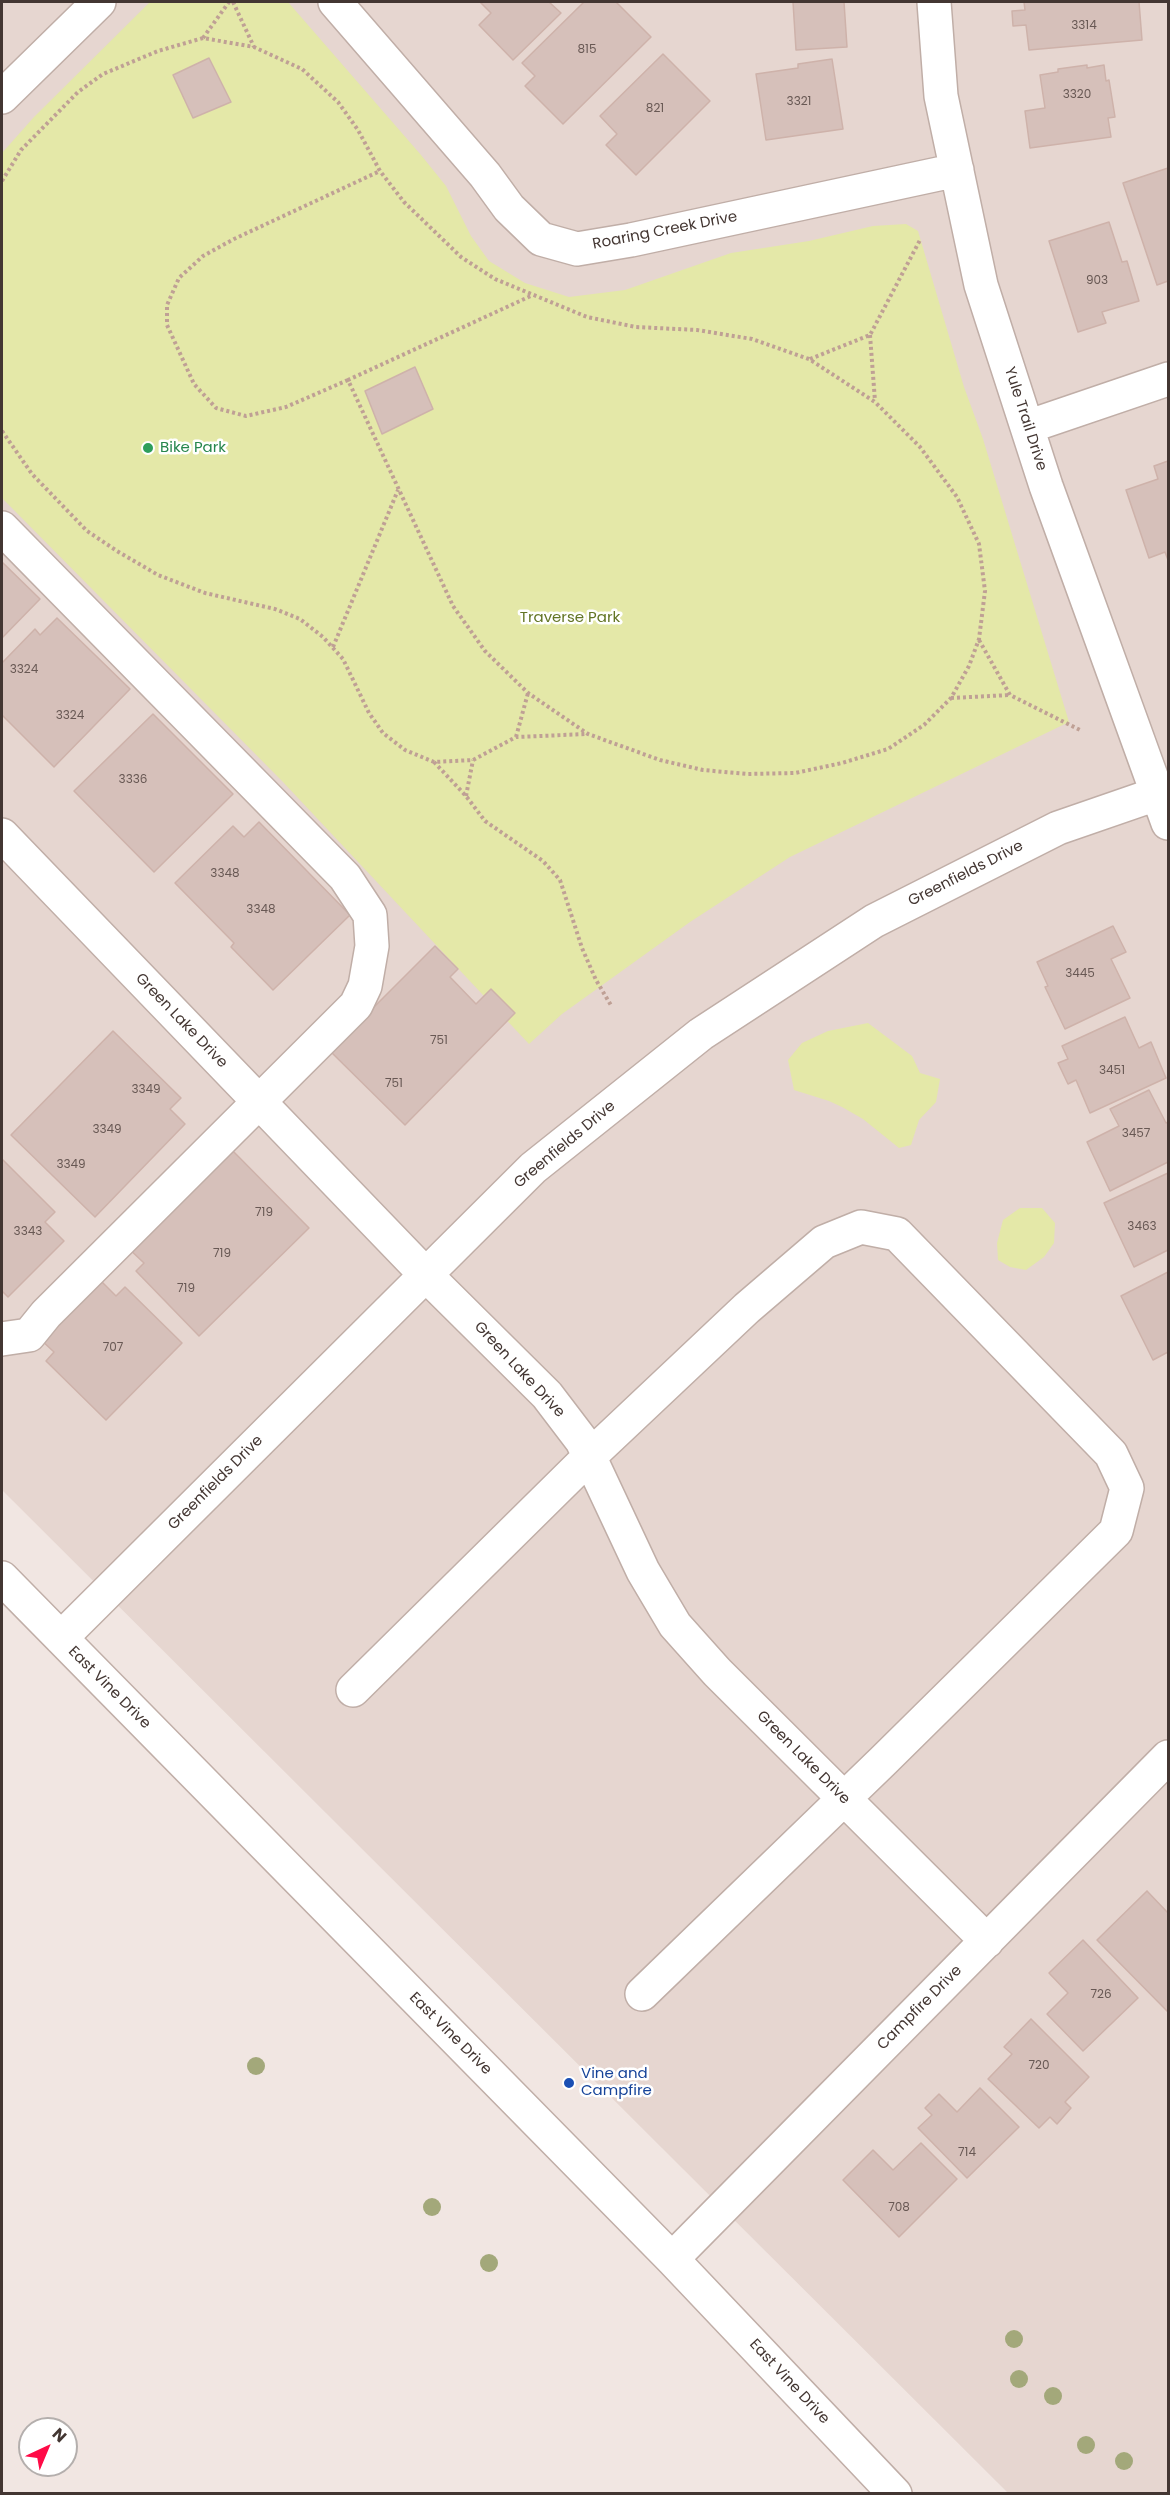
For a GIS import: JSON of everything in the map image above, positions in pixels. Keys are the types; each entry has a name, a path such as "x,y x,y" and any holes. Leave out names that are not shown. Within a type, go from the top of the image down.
{"street":[{"path":"2,97 99,2"},
{"name":"Roaring Creek Drive","path":"335,2 485,175 509,208 541,239 577,249 631,240 957,170"},
{"name":"Yule Trail Drive","path":"934,2 941,96 981,285 1027,427 1163,791 1168,824"},
{"path":"1027,427 1168,378"},
{"path":"2,528 345,877 370,915 372,946 365,986 356,1005 46,1314 28,1335 2,1339"},
{"name":"Greenfields Drive","path":"61,1638 533,1168 701,1034 874,921 1058,828 1163,791"},
{"name":"Green Lake Drive","path":"2,835 426,1275 547,1395 582,1441 643,1571 675,1624 717,1672 987,1941"},
{"path":"353,1689 590,1456 747,1308 824,1242 861,1227 897,1234 1111,1454 1126,1488 1116,1531 845,1799 642,1994"},
{"name":"East Vine Drive","path":"2,1578 672,2259 895,2493"},
{"name":"Campfire Drive","path":"672,2259 1168,1757"}],"path":[{"path":"203,38 231,2 254,47"},
{"path":"2,181 21,150 78,92 103,74 158,51 203,38 254,47 302,69 338,102 358,130 380,171 404,202 461,257 495,279 587,317 636,327 697,330 752,339 809,359 875,402 920,447 957,496 979,544 985,591 979,639 969,666 951,698 924,725 888,749 842,763 795,773 747,774 703,770 660,760 588,734 528,693 485,651 453,606 348,380"},
{"path":"380,171 234,239 203,256 179,278 167,305 167,325 194,384 216,408 246,416 286,407 532,296"},
{"path":"875,402 870,335 920,240"},
{"path":"809,359 870,335"},
{"path":"2,431 32,474 87,531 117,551 167,579 205,593 275,609 300,619 333,647 343,659 369,713 383,733 405,750 434,762 466,796 485,821 543,861 560,880 582,948 596,980 612,1007"},
{"path":"333,647 398,490"},
{"path":"979,639 1010,695"},
{"path":"516,737 528,693"},
{"path":"951,698 1010,695 1082,731"},
{"path":"434,762 473,760 516,737 588,734"},
{"path":"466,796 473,760"}],"shaded area":[{"path":"2,2 1168,2 1168,2493 1008,2493 2,1490"}],"green space":[{"name":"Traverse Park","path":"150,2 288,2 446,186 471,236 489,261 525,283 569,297 625,290 731,253 809,241 873,226 906,224 918,231 964,387 983,439 1069,722 790,857 690,922 562,1014 529,1044 283,782 2,498 2,153 34,117"},
{"path":"868,1023 912,1056 920,1073 940,1079 936,1102 919,1120 911,1145 899,1148 863,1119 842,1107 794,1090 788,1060 802,1043 828,1031"},
{"path":"1020,1208 1042,1208 1055,1223 1054,1243 1044,1257 1026,1270 1010,1267 998,1260 997,1243 1003,1220"}],"building":[{"path":"480,2 549,2 561,13 513,60 479,25 491,13"},
{"path":"584,2 616,2 651,37 563,124 525,86 535,76 522,63"},
{"path":"793,2 844,2 847,47 796,50"},
{"path":"1024,2 1139,2 1142,40 1029,50 1026,25 1013,26 1012,11 1025,10"},
{"path":"663,54 710,101 636,175 606,145 617,134 600,116"},
{"path":"209,58 231,102 193,118 173,75"},
{"path":"832,59 843,129 766,140 756,74 798,68 798,64"},
{"path":"1087,65 1087,68 1104,65 1106,81 1109,80 1115,117 1108,118 1111,137 1030,148 1025,111 1045,108 1040,75 1058,72 1058,69"},
{"path":"1168,168 1168,281 1157,285 1123,183"},
{"path":"1109,222 1122,262 1127,261 1139,301 1102,312 1106,323 1078,332 1049,241"},
{"path":"415,367 433,409 382,434 365,391"},
{"path":"1168,461 1168,560 1165,552 1149,558 1126,490 1158,479 1154,466"},
{"path":"2,562 40,599 2,638"},
{"path":"57,618 130,689 54,767 2,715 2,663 35,629 40,635"},
{"path":"153,714 233,794 154,872 74,791"},
{"path":"259,822 350,915 273,990 231,947 234,943 175,883 233,826 244,837"},
{"path":"1113,926 1126,952 1111,959 1130,998 1065,1029 1045,987 1048,986 1037,962"},
{"path":"435,946 458,969 450,977 476,1004 491,989 515,1013 405,1125 330,1051"},
{"path":"1125,1017 1139,1048 1151,1042 1166,1078 1090,1113 1076,1080 1068,1084 1058,1063 1068,1059 1062,1046"},
{"path":"113,1031 181,1098 170,1109 185,1124 95,1217 11,1135"},
{"path":"1149,1090 1166,1123 1168,1122 1168,1162 1110,1191 1087,1142 1119,1126 1110,1109"},
{"path":"228,1146 309,1228 199,1336 136,1271 144,1263 126,1246"},
{"path":"2,1159 55,1212 45,1222 64,1241 8,1297 2,1291"},
{"path":"1168,1173 1168,1250 1134,1267 1104,1203"},
{"path":"1168,1272 1168,1352 1153,1360 1121,1296"},
{"path":"98,1278 116,1296 125,1287 182,1343 106,1420 46,1361 54,1352 39,1338"},
{"path":"1147,1891 1168,1913 1168,2012 1097,1940"},
{"path":"1083,1940 1138,1998 1083,2051 1047,2014 1068,1993 1049,1973"},
{"path":"1031,2019 1089,2077 1065,2102 1071,2108 1057,2124 1050,2117 1039,2128 988,2079 1012,2054 1004,2047"},
{"path":"980,2088 1019,2127 967,2178 918,2128 932,2115 925,2108 939,2094 957,2112"},
{"path":"921,2143 957,2179 899,2237 843,2180 873,2150 893,2170"}],"place":[{"name":"Bike Park","path":"148,448"},
{"name":"Vine and Campfire","path":"569,2083"}]}
